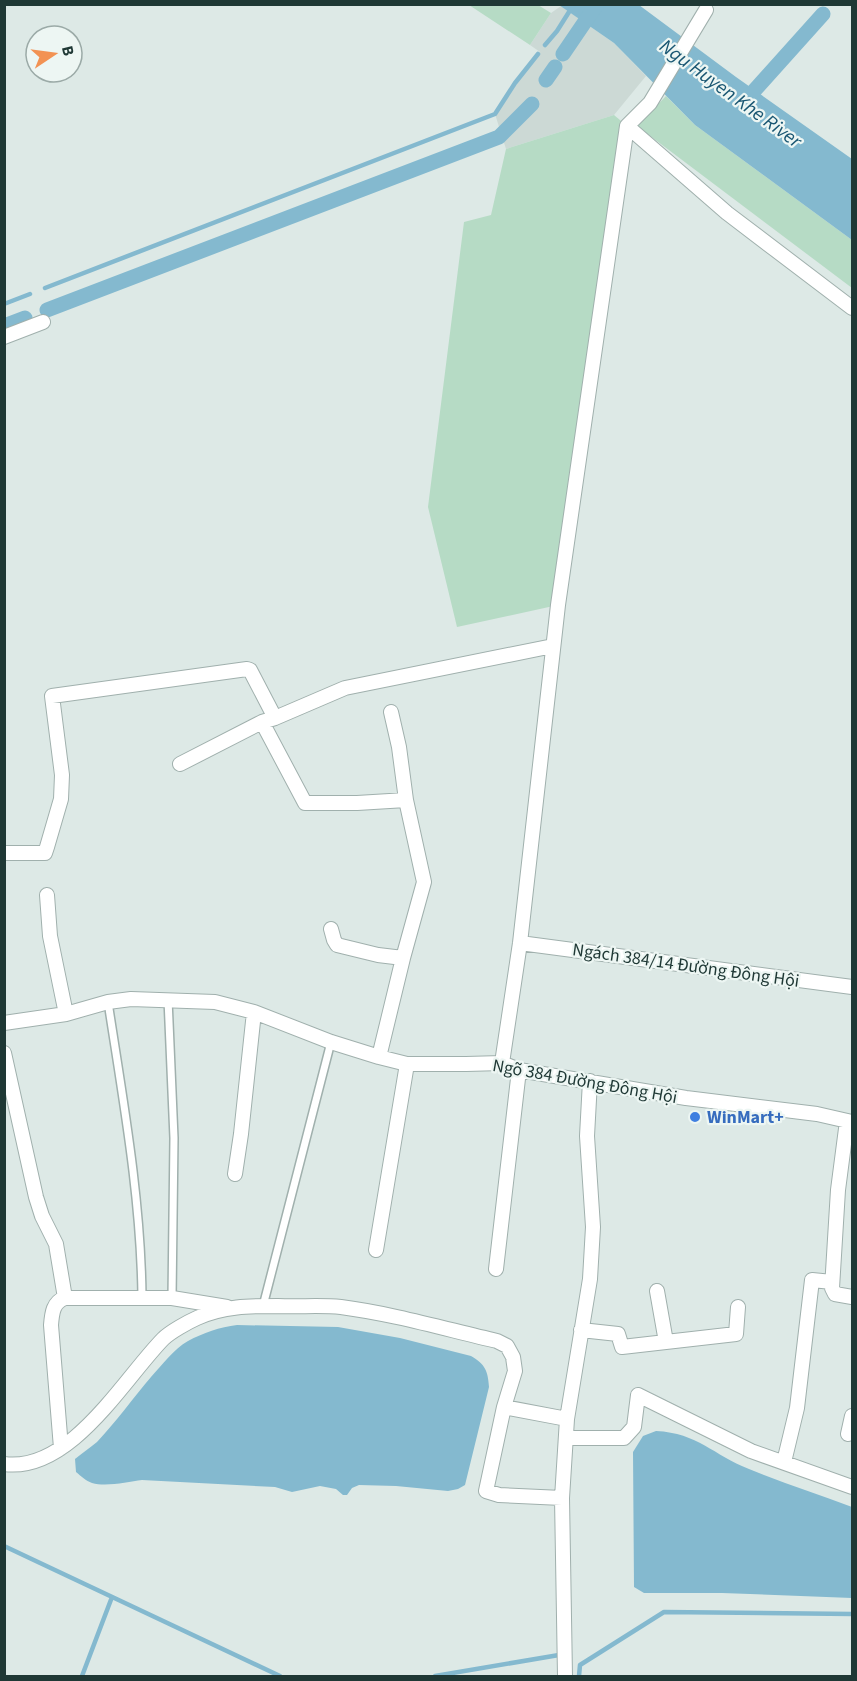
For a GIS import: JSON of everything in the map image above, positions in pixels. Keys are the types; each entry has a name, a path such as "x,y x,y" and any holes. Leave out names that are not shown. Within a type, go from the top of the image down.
{"street":[{"path":"502,1063 520,943 553,646 627,126 651,103 706,10"},
{"path":"627,126 727,213 852,308"},
{"path":"4,337 43,322"},
{"path":"180,764 268,720 345,688 553,646"},
{"path":"4,853 45,853 47,847 61,799 62,775 52,696 247,669 250,670 268,720 305,803 406,800"},
{"path":"379,1057 424,882 406,800 399,747 391,712"},
{"path":"47,896 50,936 66,1014"},
{"path":"331,929 337,945 378,955 403,958"},
{"name":"Ngách 384/14 Đường Đông Hội","path":"520,943 852,987"},
{"name":"Ngõ 384 Đường Đông Hội","path":"4,1023 66,1014 108,1002 131,999 215,1002 254,1012 331,1042 407,1064 502,1063 519,1070 686,1098 817,1114 850,1121"},
{"path":"235,1174 254,1012"},
{"path":"4,1053 36,1197 42,1216 56,1244 65,1298"},
{"path":"376,1250 407,1064"},
{"path":"496,1269 519,1070"},
{"path":"565,1677 562,1498 567,1419 590,1279 593,1227 587,1136 590,1081"},
{"path":"850,1121 838,1190 832,1287 835,1294 852,1297"},
{"path":"784,1462 797,1408 812,1280 832,1282"},
{"path":"657,1291 666,1342"},
{"path":"61,1448 51,1325 53,1309 58,1300 65,1298 172,1298 230,1307 338,1307 361,1310 497,1341 507,1346 513,1357 515,1371 504,1407 486,1491 500,1495 562,1498"},
{"path":"4,1464 28,1464 54,1453 77,1435 102,1409 165,1337 198,1318 230,1307"},
{"path":"581,1330 618,1335 622,1347 736,1334 738,1307"},
{"path":"567,1438 624,1438 634,1427 638,1395 751,1450 852,1487"},
{"path":"504,1407 567,1419"},
{"path":"848,1434 852,1416"}],"lane":[{"path":"168,999 174,1138 172,1298"},
{"path":"108,1002 131,1154 140,1234 142,1298"},
{"path":"263,1306 331,1042"}],"shaded area":[{"path":"561,6 614,43 646,76 614,115 506,149 495,114 540,52 530,45 551,13"}],"green space":[{"path":"469,5 538,5 551,13 530,45"},
{"path":"666,96 695,125 852,240 852,288 637,126"},
{"path":"614,115 627,126 558,605 457,627 428,507 464,222 491,215 506,149"}],"water":[{"name":"Ngu Huyen Khe River","path":"559,5 639,5 852,159 852,240 695,125 614,43"},
{"path":"237,1325 338,1327 400,1338 476,1359 485,1368 489,1387 465,1485 448,1491 359,1485 352,1488 347,1495 343,1495 336,1489 320,1486 292,1492 275,1487 142,1480 98,1484 88,1481 76,1472 75,1459 97,1442 178,1348 206,1333"},
{"path":"656,1431 694,1440 749,1469 852,1507 852,1598 722,1593 644,1593 634,1587 633,1452 643,1436"}],"waterway":[{"path":"545,45 574,4"},
{"path":"563,54 597,4"},
{"path":"744,102 823,14"},
{"path":"45,288 495,114 515,83 538,54"},
{"path":"546,80 555,67"},
{"path":"47,310 499,137 532,104"},
{"path":"4,304 30,294"},
{"path":"4,326 25,318"},
{"path":"4,1546 280,1676"},
{"path":"82,1676 112,1597"},
{"path":"579,1676 580,1665 664,1612 852,1614"},
{"path":"435,1676 559,1655"}],"place":[{"name":"WinMart+","path":"695,1117"}]}
